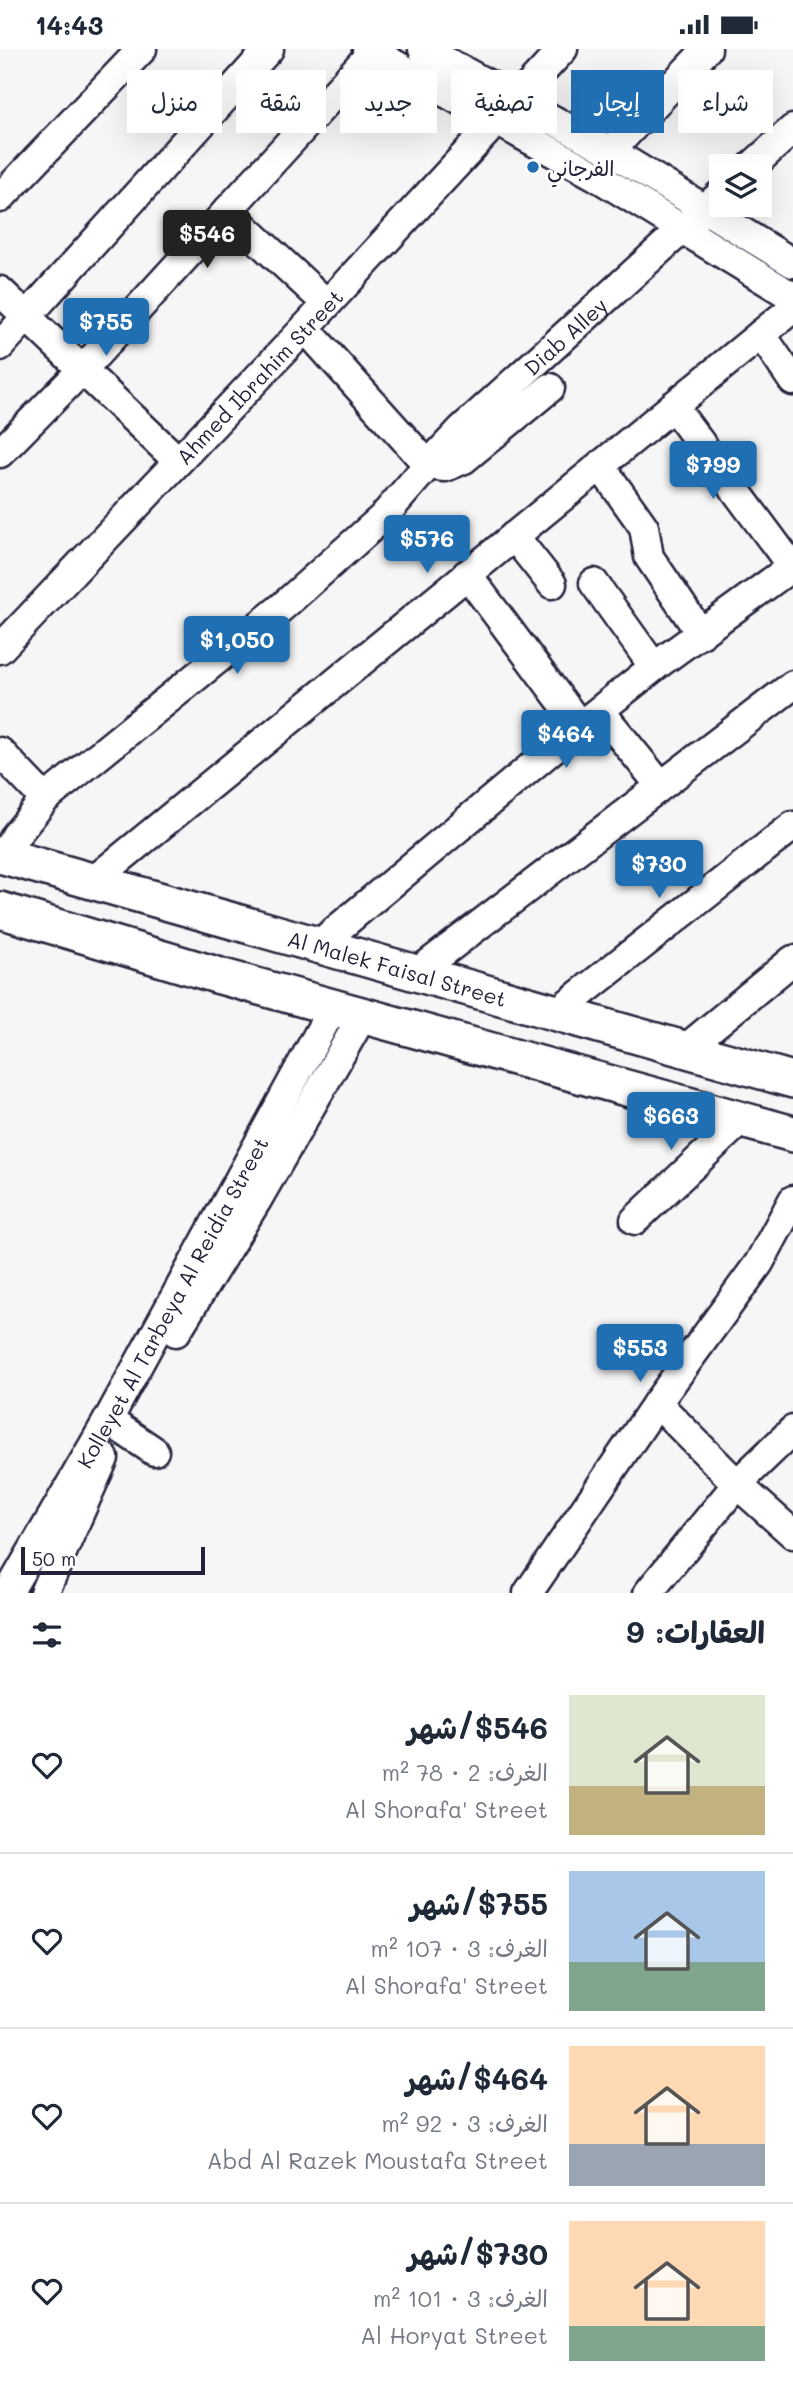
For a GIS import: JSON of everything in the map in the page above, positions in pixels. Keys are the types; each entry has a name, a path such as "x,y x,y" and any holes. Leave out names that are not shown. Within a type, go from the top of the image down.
{"main road":[{"name":"Al Malek Faisal Street","path":"2,856 793,1080"},
{"path":"132,950 150,941 156,933 160,923 157,899"},
{"path":"0,910 220,977 793,1134"},
{"path":"220,977 215,967 216,947 221,938 239,922"}],"street":[{"path":"0,198 142,49"},
{"path":"0,346 269,49"},
{"path":"423,49 462,70"},
{"name":"Ahmed Ibrahim Street","path":"544,70 563,49"},
{"path":"610,151 708,49"},
{"path":"0,453 83,369 372,50 451,95"},
{"path":"557,122 709,200"},
{"path":"765,154 793,129"},
{"name":"Ahmed Ibrahim Street","path":"0,649 486,133"},
{"path":"519,133 596,176 793,297"},
{"name":"Diab Alley","path":"2,856 46,799 282,607 383,517 478,413 709,205"},
{"path":"227,211 327,304"},
{"path":"734,217 790,257"},
{"path":"0,291 178,461"},
{"path":"93,881 793,307"},
{"path":"305,328 428,465 445,467 464,459 550,388"},
{"path":"761,334 793,381"},
{"path":"317,946 654,667 793,567 673,406"},
{"path":"600,465 644,527 649,557 701,634"},
{"path":"514,536 552,584"},
{"path":"467,574 590,718 660,785"},
{"path":"594,583 654,667"},
{"path":"415,974 793,685"},
{"path":"0,752 46,799"},
{"path":"556,1013 793,826"},
{"path":"684,1050 793,960"},
{"name":"Kolleyet Al Tarbeya Al Reidia Street","path":"7,1586 113,1424 348,1011"},
{"path":"635,1220 741,1120"},
{"path":"528,1593 657,1403 759,1263 793,1200"},
{"path":"657,1403 737,1484 793,1534"},
{"path":"113,1424 154,1451"},
{"name":"Kolleyet Al Tarbeya Al Reidia Street","path":"44,1593 113,1424"},
{"path":"648,1593 737,1484 793,1430"}],"place":[{"name":"الفرجاني","path":"533,167"}]}
